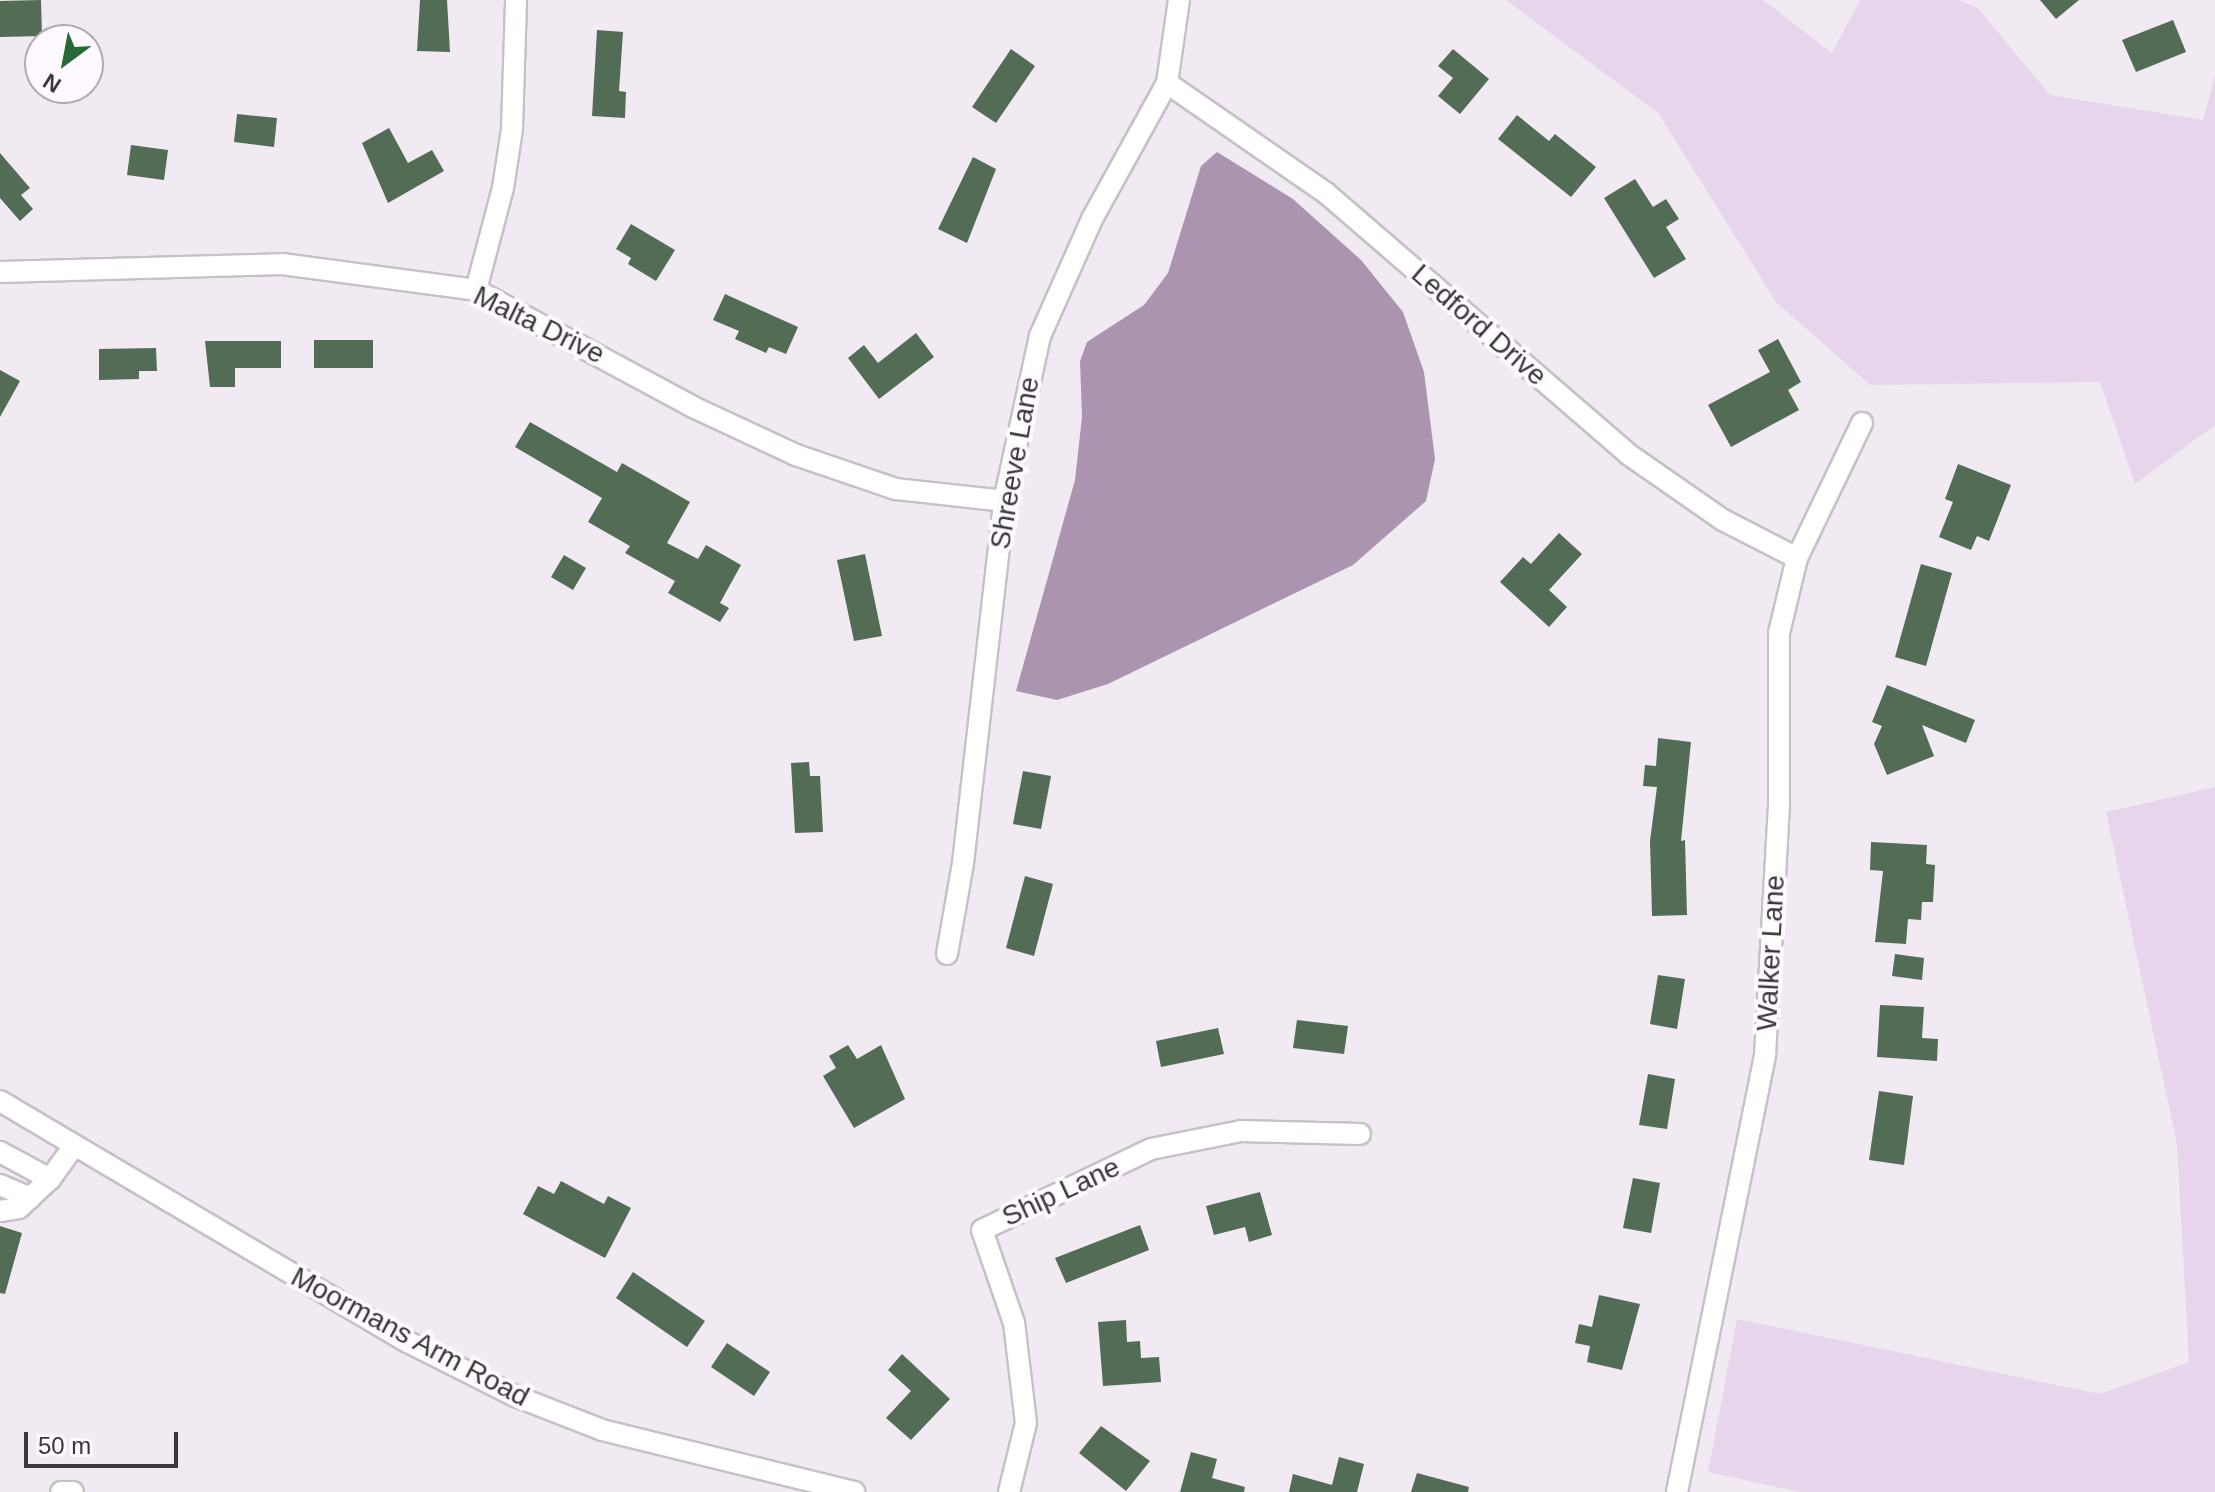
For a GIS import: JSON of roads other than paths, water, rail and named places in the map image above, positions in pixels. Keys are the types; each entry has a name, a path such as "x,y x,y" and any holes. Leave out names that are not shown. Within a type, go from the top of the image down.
{"street":[{"path":"476,290 510,144 516,0"},
{"name":"Shreeve Lane","path":"947,954 963,863 1004,501 1040,336 1053,300 1167,83 1179,0"},
{"name":"Ledford Drive","path":"1167,83 1326,193 1628,454 1723,520 1797,558"},
{"name":"Malta Drive","path":"0,272 282,264 476,290 693,407 796,455 896,489 1004,501"},
{"name":"Walker Lane","path":"1677,1492 1765,1055 1779,803 1779,633 1797,558 1862,423"},
{"name":"Moormans Arm Road","path":"0,1101 408,1342 515,1396 602,1430 854,1492"},
{"name":"Ship Lane","path":"1009,1492 1026,1423 1014,1323 982,1230 1151,1149 1241,1131 1360,1134"},
{"path":"0,1211 19,1208 50,1179 74,1146"},
{"path":"0,1152 50,1179"},
{"path":"0,1185 30,1198"},
{"path":"61,1492 73,1492"}]}
